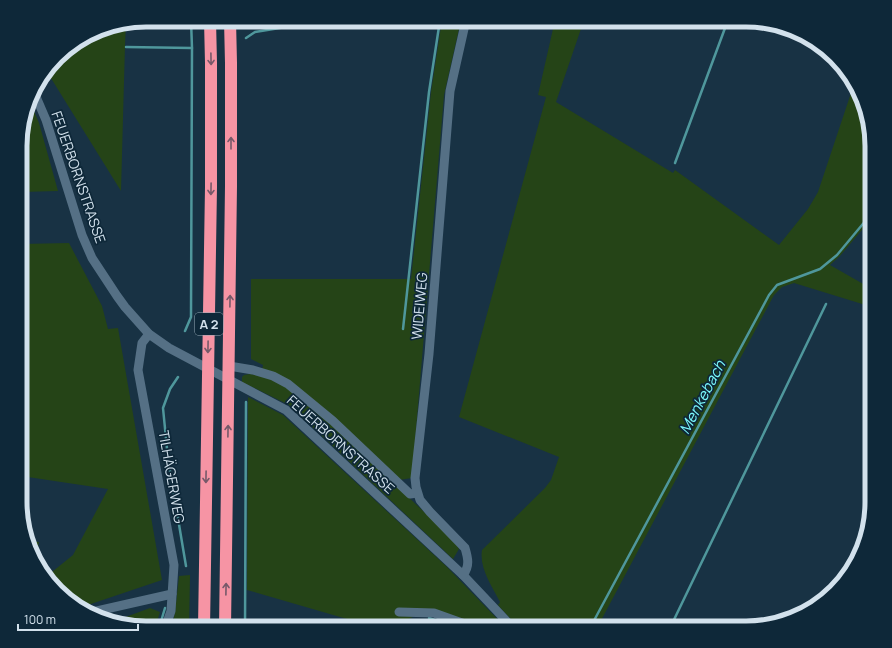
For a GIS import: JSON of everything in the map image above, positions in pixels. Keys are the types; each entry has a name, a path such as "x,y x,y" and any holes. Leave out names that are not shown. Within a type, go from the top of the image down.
{"highway":[{"name":"A 2","path":"204,621 211,187 210,27"},
{"name":"A 2","path":"225,621 231,186 230,27"}],"street":[{"name":"WIDEIWEG","path":"463,575 468,565 465,548 420,500 417,493 415,478 429,354 450,91 464,27"},
{"name":"FEUERBORNSTRASSE","path":"37,99 46,120 82,235 92,258 116,296 149,334 169,348 286,410 463,575 506,621"},
{"name":"TILHÄGERWEG","path":"149,334 142,343 138,370 174,565 171,611 167,621"},
{"path":"229,366 253,370 273,376 288,384 333,421 410,494 417,493"},
{"path":"98,611 172,594"},
{"path":"399,612 434,613 456,621"}],"green space":[{"path":"441,27 459,27 444,95 412,478 399,480 359,451 452,538 459,549 453,559 289,405 242,382 242,377 244,375 250,374 261,376 263,365 251,359 251,279 411,279 431,92"},
{"path":"553,27 582,27 556,102 673,173 675,170 779,245 808,209 818,192 852,91 861,115 865,138 865,226 840,256 830,265 865,285 865,305 794,283 782,287 774,295 601,621 513,621 498,605 500,602 484,570 482,563 482,550 545,488 551,480 559,457 459,417 546,97 538,95"},
{"path":"126,29 125,45 121,191 50,76 56,67 67,56 86,43 108,33"},
{"path":"33,108 39,123 58,191 27,192 28,130"},
{"path":"69,243 102,306 108,329 118,328 162,580 87,605 67,592 51,573 73,555 108,489 27,477 27,244"},
{"path":"248,397 283,415 447,567 499,621 465,621 433,609 404,621 354,621 247,590"},
{"path":"34,541 39,542 37,550"},
{"path":"190,575 189,621 173,621 179,576"},
{"path":"150,608 160,612 157,621 138,621 122,618"}],"waterway":[{"path":"185,331 191,317 191,27"},
{"path":"246,38 255,32 286,27"},
{"path":"403,329 429,92 439,27"},
{"path":"675,163 725,27"},
{"path":"126,47 192,48"},
{"name":"Menkebach","path":"594,621 769,295 777,285 820,269 837,255 865,221"},
{"path":"673,621 826,304"},
{"path":"178,377 170,389 163,408 168,459 186,566"},
{"path":"245,621 246,402"},
{"path":"161,621 165,608"},
{"path":"429,618 437,621"}]}
